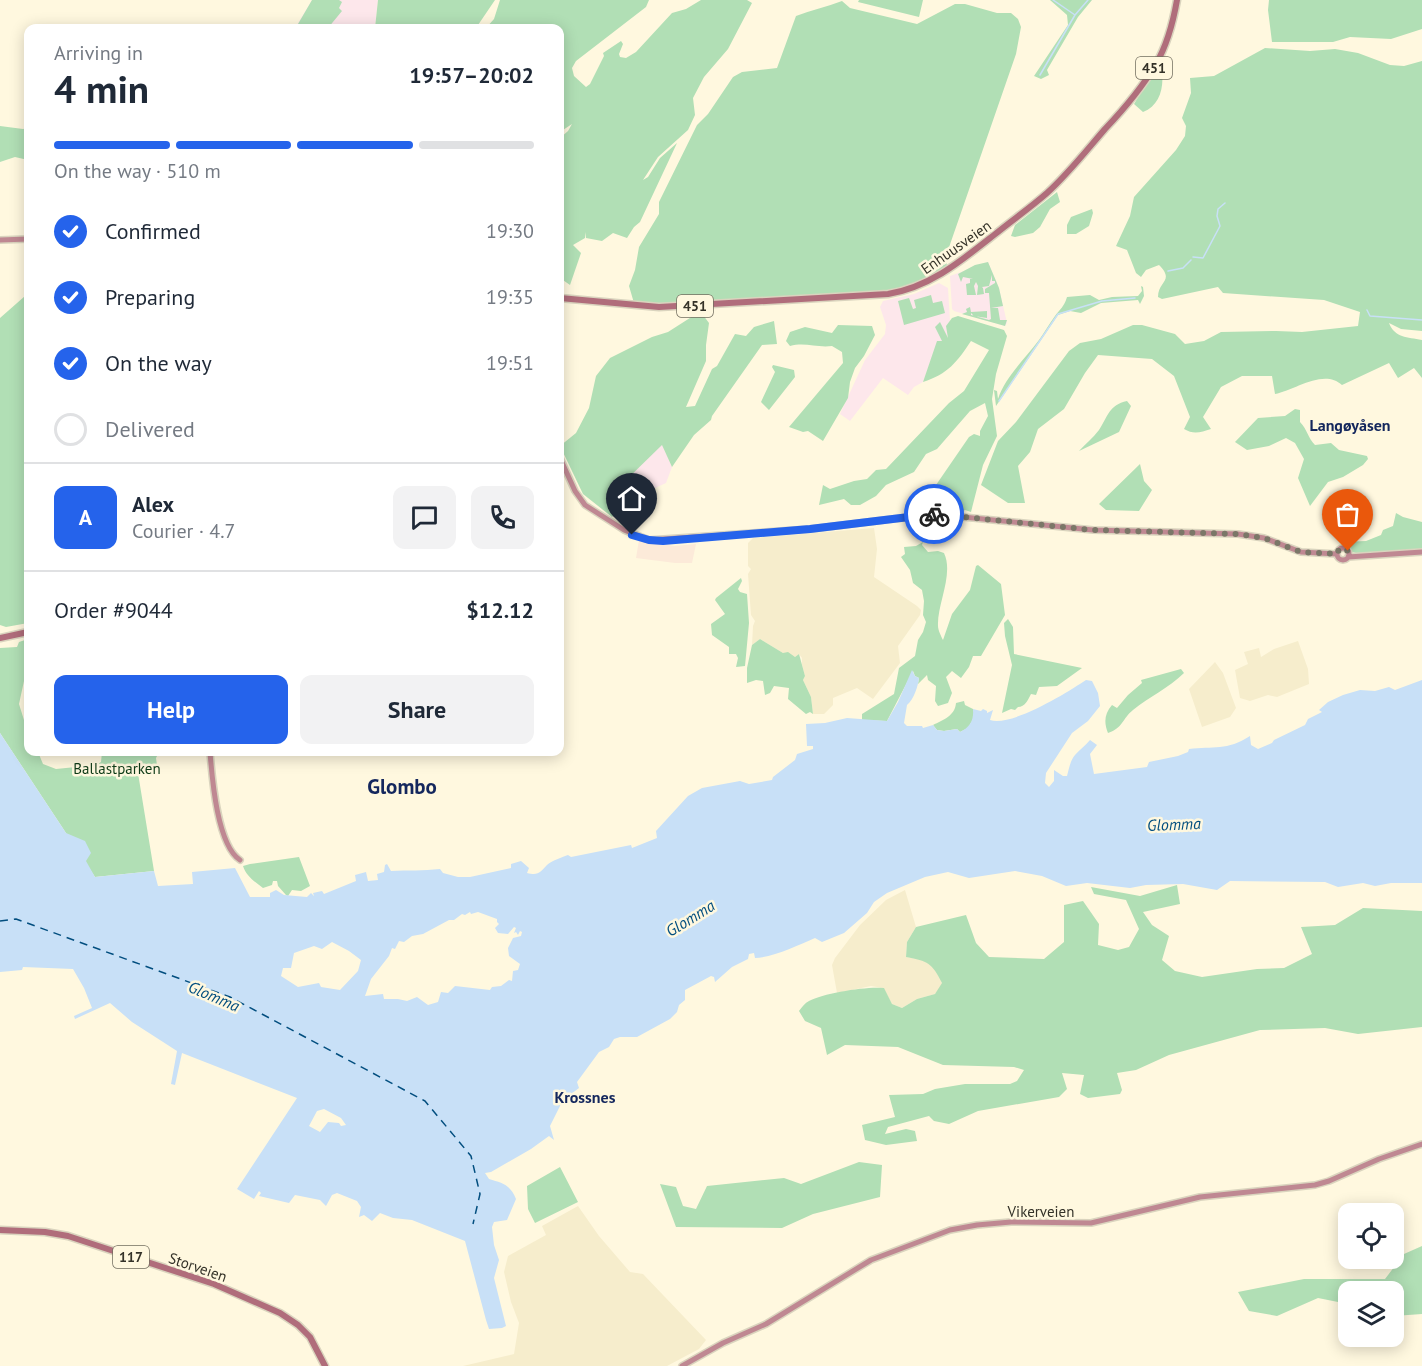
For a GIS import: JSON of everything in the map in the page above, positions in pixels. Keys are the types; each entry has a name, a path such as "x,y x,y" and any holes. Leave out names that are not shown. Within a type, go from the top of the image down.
{"main road":[{"name":"Enhuusveien","path":"564,298 643,306 693,306 770,299 888,294 905,291 925,283 947,270 1038,201 1062,178 1128,104 1150,74 1168,38 1177,0"},
{"path":"0,240 24,239"},
{"path":"564,467 574,491 585,505 624,531 649,540 810,529 914,515 942,514 1093,530 1238,534 1264,538 1301,552 1337,554"},
{"path":"1337,554 1341,548 1348,554 1359,556 1422,552"},
{"path":"1337,554 1341,560 1348,554"},
{"path":"0,638 24,634"},
{"path":"211,756 220,822 231,852 240,860"},
{"name":"Vikerveien","path":"682,1366 723,1343 766,1324 871,1260 950,1230 1011,1222 1090,1223 1200,1197 1315,1185 1379,1158 1422,1144"},
{"name":"Storveien","path":"0,1230 45,1232 68,1236 223,1288 280,1313 298,1325 314,1342 325,1366"}],"shaded area":[{"path":"312,0 378,0 375,24 297,24"},
{"path":"988,262 999,288 1007,323 1005,326 952,309 950,276"},
{"path":"939,283 948,288 950,321 946,326 952,347 931,360 923,382 914,387 908,395 883,378 850,421 840,414 865,360 885,334 886,325 880,307 883,301 914,294"},
{"path":"662,444 672,467 666,483 631,499 618,487"},
{"path":"874,528 877,549 874,577 917,606 921,610 920,615 898,646 900,663 873,699 857,688 833,698 833,705 824,714 813,714 811,697 803,680 805,676 802,658 799,654 795,657 783,653 760,639 752,645 755,621 751,615 748,574 751,569 748,566 748,543 753,538"},
{"path":"639,540 674,546 696,544 692,563 636,558"},
{"path":"1298,641 1308,669 1309,684 1277,697 1268,695 1250,701 1240,698 1235,670 1248,664 1244,652 1259,648 1261,657 1274,649"},
{"path":"1215,662 1223,673 1236,708 1230,717 1202,727 1189,689"},
{"path":"905,890 916,927 907,942 906,957 924,960 935,968 942,983 941,988 935,994 917,999 902,1008 892,1004 883,988 871,986 837,993 832,965 835,958 860,925 886,900"},
{"path":"578,1206 599,1236 630,1272 643,1274 706,1340 699,1349 667,1366 463,1366 514,1354 519,1323 504,1272 508,1256 546,1235 542,1226"}],"green space":[{"path":"312,0 342,2 339,8 342,11 331,24 298,24"},
{"path":"378,0 495,0 479,24 375,24"},
{"path":"500,0 649,0 646,7 576,61 572,68 574,76 586,87 590,84 604,56 603,53 621,41 623,44 619,54 620,57 626,58 636,52 672,13 686,9 701,0 747,0 752,3 728,49 704,77 693,98 695,115 688,130 658,157 643,180 648,177 660,158 677,143 640,222 627,238 613,233 602,241 586,238 586,232 585,238 573,245 581,253 570,285 564,281 564,134 572,124 564,129 564,24 490,24 494,19"},
{"path":"859,0 923,0 919,17 858,2"},
{"path":"1050,0 1092,0 1078,17 1047,70 1049,75 1041,79 1034,76 1068,25 1067,15"},
{"path":"1269,0 1422,0 1422,29 1391,39 1350,37 1333,42 1272,42"},
{"path":"842,1 850,8 917,24 955,4 965,4 997,13 1011,13 1018,19 1021,27 1016,54 946,256 947,268 931,279 896,292 646,305 634,303 629,286 635,270 639,247 659,214 659,202 697,125 708,114 733,77 742,72 777,68 796,16"},
{"path":"1265,48 1310,51 1335,49 1358,53 1390,65 1404,66 1422,61 1422,331 1401,329 1389,323 1398,334 1422,340 1422,378 1414,368 1398,378 1389,363 1342,385 1335,380 1318,379 1275,394 1272,376 1242,376 1221,387 1203,417 1211,429 1194,432 1184,429 1190,417 1174,376 1152,359 1098,355 1064,409 1038,429 1030,452 1018,466 1025,503 1008,503 981,485 998,441 1016,422 1069,351 1080,343 1101,339 1133,325 1142,325 1175,334 1185,344 1204,341 1221,332 1302,332 1358,326 1360,312 1324,300 1223,293 1218,287 1162,299 1158,297 1166,278 1164,270 1159,265 1146,270 1141,277 1136,273 1127,250 1116,246 1130,216 1134,197 1176,150 1185,136 1186,126 1182,118 1191,93 1190,78 1214,76"},
{"path":"1155,69 1162,72 1161,91 1153,106 1143,112 1134,104"},
{"path":"0,126 24,129 24,159 15,157 0,162"},
{"path":"1057,192 1060,202 1050,209 1040,227 1033,233 1011,236 1015,225"},
{"path":"1092,209 1089,226 1076,234 1067,234 1067,225 1071,217"},
{"path":"988,262 999,288 1003,306 991,308 998,308 1000,320 1007,320 1005,326 962,314 970,307 971,312 987,311 987,318 976,316 991,319 989,293 985,293 985,289 995,283 995,281 992,281 992,275 989,286 982,287 984,294 977,295 976,282 974,286 976,295 967,295 966,284 973,279 963,277 961,282 958,274 975,265"},
{"path":"1141,286 1144,296 1140,304 1138,300 1101,303 1081,313 1070,311 1058,315 996,406 994,390 997,391 998,399 1010,376 1039,340 1067,297 1090,295 1099,300 1138,296 1142,291"},
{"path":"931,295 933,303 942,301 945,313 904,325 898,301 909,298 913,309 916,308 914,300"},
{"path":"24,297 24,624 6,627 0,625 0,318"},
{"path":"703,315 709,323 706,361 686,407 695,406 712,369 717,366 735,334 746,336 754,327 774,321 777,344 762,345 711,420 694,435 672,467 662,445 619,487 631,499 612,517 583,494 564,454 564,443 576,433 589,408 596,376 610,358 652,337 668,332 693,316"},
{"path":"958,316 1004,330 1007,336 996,374 992,399 997,436 983,465 971,512 965,510 959,513 920,512 916,505 936,485 969,437 974,434 980,436 980,431 988,416 985,403 970,411 937,449 926,454 914,472 886,485 876,496 860,505 851,505 844,499 819,505 823,485 830,489 867,479 876,470 886,469 949,403 964,391 989,350 971,341 951,366 939,375 923,382 937,341 942,341 935,327 940,322 948,338 946,326 952,318"},
{"path":"838,325 872,326 875,335 855,368 848,398 823,441 808,431 803,432 789,427 843,363 842,352 832,346 790,346 786,341 790,332 805,327 832,333"},
{"path":"773,365 794,370 795,377 769,410 761,402 775,372"},
{"path":"1127,401 1131,406 1119,432 1079,451 1099,430 1113,408"},
{"path":"1295,409 1300,410 1300,422 1315,445 1331,443 1339,450 1367,456 1368,459 1363,465 1343,477 1328,482 1310,506 1298,478 1304,459 1295,443 1286,438 1269,446 1247,450 1235,442 1258,418 1285,416"},
{"path":"1140,464 1144,481 1152,490 1139,511 1106,510 1099,504"},
{"path":"1396,513 1422,522 1422,551 1364,555 1352,552 1344,542 1366,541 1381,535 1383,530 1393,526"},
{"path":"923,542 922,545 928,552 944,553 947,561 946,580 938,617 938,628 943,640 952,614 970,590 978,565 1001,584 1005,615 981,656 973,656 961,678 952,671 946,677 952,693 948,703 938,706 935,701 936,686 928,680 927,675 918,684 919,678 913,671 887,721 862,720 862,714 894,694 899,668 915,656 918,640 926,622 923,615 924,601 922,590 913,583 910,570 901,557 905,554 904,547 916,546"},
{"path":"741,578 738,589 747,594 749,623 745,666 736,667 738,658 736,654 729,654 729,647 712,635 711,624 725,614 715,600 716,598"},
{"path":"1008,619 1013,627 1014,654 1082,668 1057,686 1039,687 1036,695 1031,694 1023,706 1002,713 1012,665 1005,636 1004,623"},
{"path":"760,639 783,653 788,652 795,657 799,654 805,676 803,680 811,697 813,714 810,712 806,714 788,699 789,688 774,686 770,693 765,695 763,681 756,680 747,683 747,668 752,645"},
{"name":"Ballastparken","path":"24,640 24,681 19,704 24,720 24,756 40,756 43,764 56,769 96,765 101,762 102,756 157,756 157,765 137,767 154,871 95,877 0,733 0,648 17,647 19,642"},
{"path":"1181,669 1184,673 1133,710 1120,726 1108,733 1105,719 1112,705 1117,708 1142,683 1141,680"},
{"path":"964,701 965,705 973,709 975,716 968,728 960,732 957,729 937,730 933,725 951,714 956,703"},
{"path":"299,857 310,886 301,891 292,890 288,896 278,886 277,881 263,888 249,876 243,866 250,864"},
{"path":"1177,885 1180,904 1143,912 1152,925 1169,936 1162,960 1175,971 1202,977 1257,969 1284,968 1312,954 1301,927 1335,925 1363,908 1422,911 1422,1027 1358,1034 1325,1028 1260,1030 1169,1055 1136,1070 1117,1073 1122,1090 1120,1094 1088,1098 1080,1094 1084,1075 1062,1073 1067,1089 1059,1097 978,1111 949,1124 934,1121 929,1116 888,1127 885,1134 906,1129 915,1131 917,1141 886,1145 865,1140 862,1125 895,1117 889,1095 923,1094 935,1089 965,1084 1010,1084 1017,1081 1024,1070 1014,1067 943,1065 898,1047 845,1045 827,1055 821,1028 805,1021 799,1011 806,1003 825,995 867,988 884,988 892,1004 902,1008 917,999 935,994 942,983 928,964 906,957 907,942 916,927 966,915 976,943 989,957 1044,959 1064,942 1064,905 1083,901 1099,924 1098,945 1118,950 1129,947 1139,929 1126,900 1094,894 1091,887 1140,896"},
{"path":"859,1162 882,1165 880,1197 813,1214 782,1228 676,1227 660,1184 676,1187 683,1206 696,1209 707,1186 784,1178 801,1184"},
{"path":"560,1167 578,1202 535,1223 528,1209 527,1186"},
{"path":"1422,1246 1422,1314 1404,1315 1404,1281 1338,1281 1338,1302 1318,1298 1277,1316 1249,1311 1238,1292 1304,1279 1385,1279 1393,1269 1404,1269 1404,1254"}],"water":[{"name":"Glomma","path":"912,670 919,678 912,699 907,705 904,723 907,726 922,726 923,728 933,725 937,730 957,729 960,732 971,723 973,709 981,711 983,709 987,713 993,710 990,720 1000,721 1025,714 1086,680 1092,681 1098,693 1100,706 1088,721 1072,733 1046,773 1045,783 1049,787 1054,781 1054,770 1067,776 1073,757 1090,740 1097,745 1090,754 1094,774 1147,767 1149,762 1178,756 1188,752 1189,749 1227,746 1250,736 1251,745 1258,749 1305,725 1308,719 1322,712 1319,710 1328,702 1343,695 1360,690 1375,691 1389,687 1395,690 1422,680 1422,883 1391,883 1375,886 1363,883 1338,887 1325,882 1230,881 1217,890 1183,884 1130,888 1087,883 1066,886 1042,876 1015,871 969,878 948,872 925,877 887,893 874,902 867,913 844,933 822,942 815,938 769,956 755,958 754,953 749,954 748,959 732,967 715,982 714,977 711,976 685,990 685,1000 670,1019 637,1037 614,1039 609,1047 599,1052 577,1082 579,1088 563,1100 550,1126 554,1140 549,1136 531,1149 491,1172 485,1173 489,1179 508,1187 516,1199 507,1220 494,1222 492,1227 499,1260 494,1278 506,1326 489,1329 465,1241 412,1220 393,1218 380,1213 372,1221 364,1215 359,1217 361,1207 357,1201 337,1193 332,1195 326,1206 320,1200 295,1195 289,1203 259,1196 261,1193 259,1191 254,1199 237,1189 297,1098 182,1053 175,1085 171,1084 177,1051 132,1022 110,1003 75,1019 74,1016 92,1008 73,969 23,967 22,970 0,972 0,733 66,833 85,841 91,853 86,861 95,877 154,871 158,886 193,884 192,872 235,868 250,897 270,897 270,893 276,890 284,895 307,897 311,893 314,896 313,893 322,891 324,894 356,881 355,875 366,872 368,881 378,880 377,874 384,872 387,864 391,871 440,869 443,873 458,877 470,877 511,868 511,864 521,861 529,868 527,873 534,874 539,873 551,862 568,855 571,857 631,845 632,848 657,838 656,831 688,796 702,788 740,781 749,784 772,780 795,760 797,754 813,749 813,746 807,746 806,724 847,718 887,721","holes":["470,912 471,914 478,912 497,919 499,924 495,928 498,933 508,934 514,927 516,928 514,933 518,935 520,931 522,932 521,936 513,938 508,948 509,956 520,964 518,970 513,971 512,981 509,980 490,990 455,986 448,993 441,992 438,1002 428,1005 417,997 407,1001 384,999 383,994 365,996 371,979 399,941 404,942 412,936 423,934","332,942 361,960 358,971 340,990 321,987 319,983 298,987 281,976 283,968 291,968 294,953 314,946 322,949","324,1109 341,1118 346,1125 341,1126 339,1123 328,1122 320,1132 309,1126 317,1111"]}],"waterway":[{"path":"1053,0 1075,15"},
{"path":"1040,75 1075,15 1088,0"},
{"path":"1193,257 1203,258 1220,226 1217,216 1218,209 1225,203"},
{"path":"1168,271 1183,268 1191,260"},
{"path":"999,401 1058,314 1102,301 1135,298"},
{"path":"1367,310 1370,316 1422,320"}],"ferry route":[{"path":"0,921 16,919 230,997 425,1101 471,1156 480,1194 473,1224"}],"way so far":[{"path":"934,514 1093,530 1238,534 1264,538 1308,553 1337,554 1339,549 1343,548 1348,551"}],"district":[{"name":"Langøyåsen","path":"1350,425"},
{"name":"Glombo","path":"402,786"},
{"name":"Krossnes","path":"585,1097"}],"route":[{"path":"632,535 663,541 810,529 934,514"}]}
